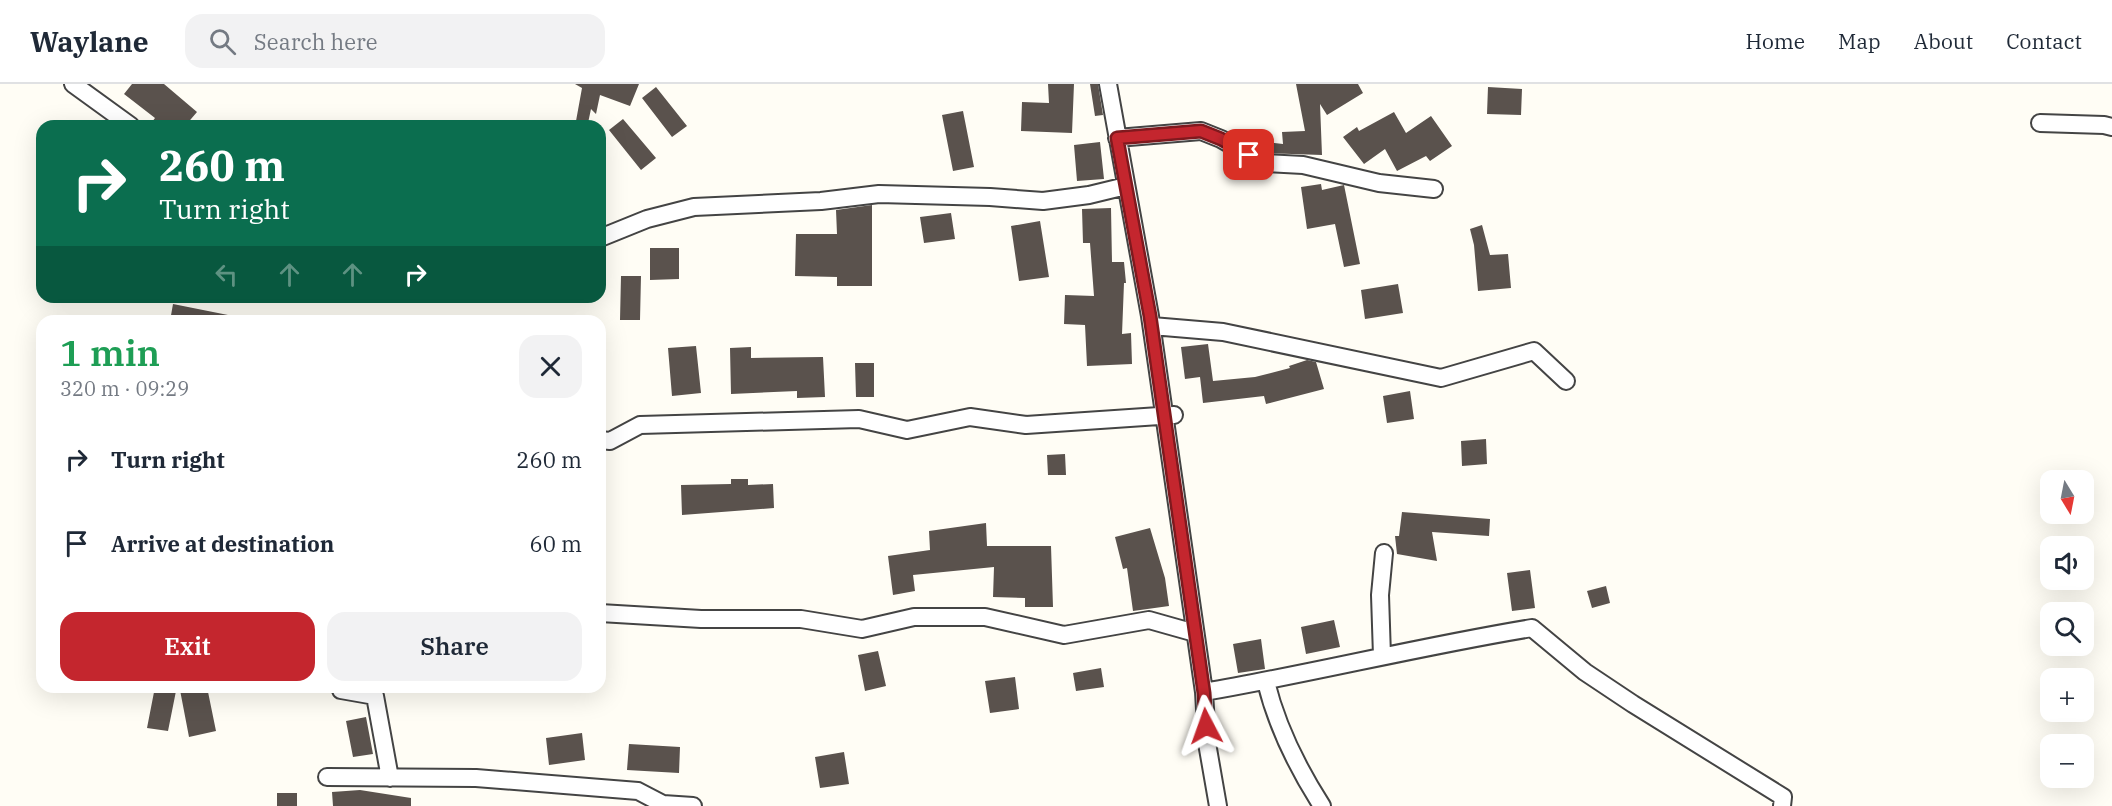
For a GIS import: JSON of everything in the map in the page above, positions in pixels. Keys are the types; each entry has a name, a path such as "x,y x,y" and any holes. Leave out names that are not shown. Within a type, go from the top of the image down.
{"street":[{"path":"73,84 123,120"},
{"path":"1108,84 1170,415 1204,693 1207,743 1218,806"},
{"path":"2040,123 2112,127"},
{"path":"1117,138 1201,131 1221,139 1263,164 1303,165 1379,183 1434,189"},
{"path":"606,235 647,219 694,207 821,201 879,194 1043,201 1089,195 1126,186"},
{"path":"1152,326 1223,332 1442,378 1534,351 1566,381"},
{"path":"606,441 610,441 640,425 859,419 907,430 970,417 1026,426 1170,415"},
{"path":"1382,656 1380,594 1384,553"},
{"path":"606,613 701,619 801,619 862,629 914,617 985,617 1064,635 1149,620 1196,633"},
{"path":"1204,693 1266,682 1457,640 1532,628 1585,672 1613,691 1783,797 1782,806"},
{"path":"1266,682 1274,714 1303,775 1322,806"},
{"path":"358,693 375,696 390,778"},
{"path":"327,777 476,778 638,791 663,805 693,806"}],"building":[{"path":"132,84 164,84 197,112 190,120 154,120 155,118 124,94"},
{"path":"575,84 639,84 630,106 600,95 596,114 591,109 589,120 576,120 582,88"},
{"path":"1048,84 1074,84 1072,133 1021,131 1022,102 1049,103"},
{"path":"1090,84 1098,84 1103,115 1095,116"},
{"path":"1296,84 1358,84 1363,93 1327,115 1320,104 1322,155 1266,153 1255,146 1256,141 1283,144 1282,132 1305,131"},
{"path":"656,87 687,126 672,137 642,98"},
{"path":"1488,87 1522,89 1521,115 1487,114"},
{"path":"963,111 974,167 953,171 942,115"},
{"path":"1394,112 1406,133 1431,116 1452,146 1430,161 1426,156 1397,171 1385,149 1364,164 1343,137 1357,127 1359,131"},
{"path":"623,119 656,158 641,170 609,130"},
{"path":"1100,142 1104,179 1077,181 1074,145"},
{"path":"1321,184 1322,190 1344,185 1360,264 1344,267 1335,224 1307,229 1301,187"},
{"path":"872,205 872,286 837,286 837,277 795,276 796,234 837,234 836,210"},
{"path":"1111,208 1112,262 1124,262 1126,283 1124,283 1122,334 1131,333 1132,364 1087,366 1085,325 1064,324 1065,295 1094,296 1090,243 1083,243 1082,209"},
{"path":"951,213 955,239 924,243 920,217"},
{"path":"1040,221 1049,277 1019,281 1011,226"},
{"path":"1482,225 1490,255 1508,254 1511,288 1478,291 1474,245 1470,229"},
{"path":"650,248 679,248 679,279 650,280"},
{"path":"621,276 641,276 640,320 620,320"},
{"path":"1398,284 1403,313 1365,319 1361,290"},
{"path":"173,304 228,315 171,315"},
{"path":"1208,344 1213,381 1255,377 1290,368 1289,366 1307,360 1316,362 1324,389 1266,404 1264,396 1203,403 1200,377 1185,379 1181,347"},
{"path":"696,346 701,393 672,396 668,348"},
{"path":"751,347 751,358 823,357 825,397 797,398 797,391 731,394 730,348"},
{"path":"855,363 874,363 874,397 856,397"},
{"path":"1410,391 1414,419 1387,423 1383,396"},
{"path":"1486,439 1487,464 1462,466 1461,441"},
{"path":"1065,454 1066,475 1048,475 1047,455"},
{"path":"731,479 748,479 748,485 773,484 774,508 682,515 681,485 731,484"},
{"path":"1402,512 1490,519 1489,536 1432,532 1437,561 1397,554 1395,536 1399,536"},
{"path":"986,523 987,546 1051,546 1053,607 1025,607 1025,598 993,597 994,567 913,575 915,591 893,595 888,556 930,550 929,531"},
{"path":"1150,528 1165,578 1169,606 1133,611 1127,568 1123,569 1115,537"},
{"path":"1530,570 1535,608 1512,611 1507,573"},
{"path":"1606,586 1610,603 1592,608 1587,591"},
{"path":"1334,620 1340,647 1306,654 1301,627"},
{"path":"1261,639 1265,669 1238,673 1233,644"},
{"path":"878,651 886,686 865,691 858,655"},
{"path":"1101,668 1104,687 1076,691 1073,673"},
{"path":"1015,677 1019,709 990,713 985,681"},
{"path":"154,693 176,693 168,731 147,728"},
{"path":"181,693 208,693 216,731 189,737"},
{"path":"366,717 373,754 353,757 346,721"},
{"path":"582,733 585,760 549,765 546,738"},
{"path":"629,744 680,747 679,773 627,770"},
{"path":"844,752 849,784 820,788 815,757"},
{"path":"360,790 411,798 411,806 333,806 332,792"},
{"path":"277,793 297,793 297,806 277,806"}],"route":[{"path":"1206,726 1204,693 1150,316 1117,138 1201,131 1249,155"}]}
